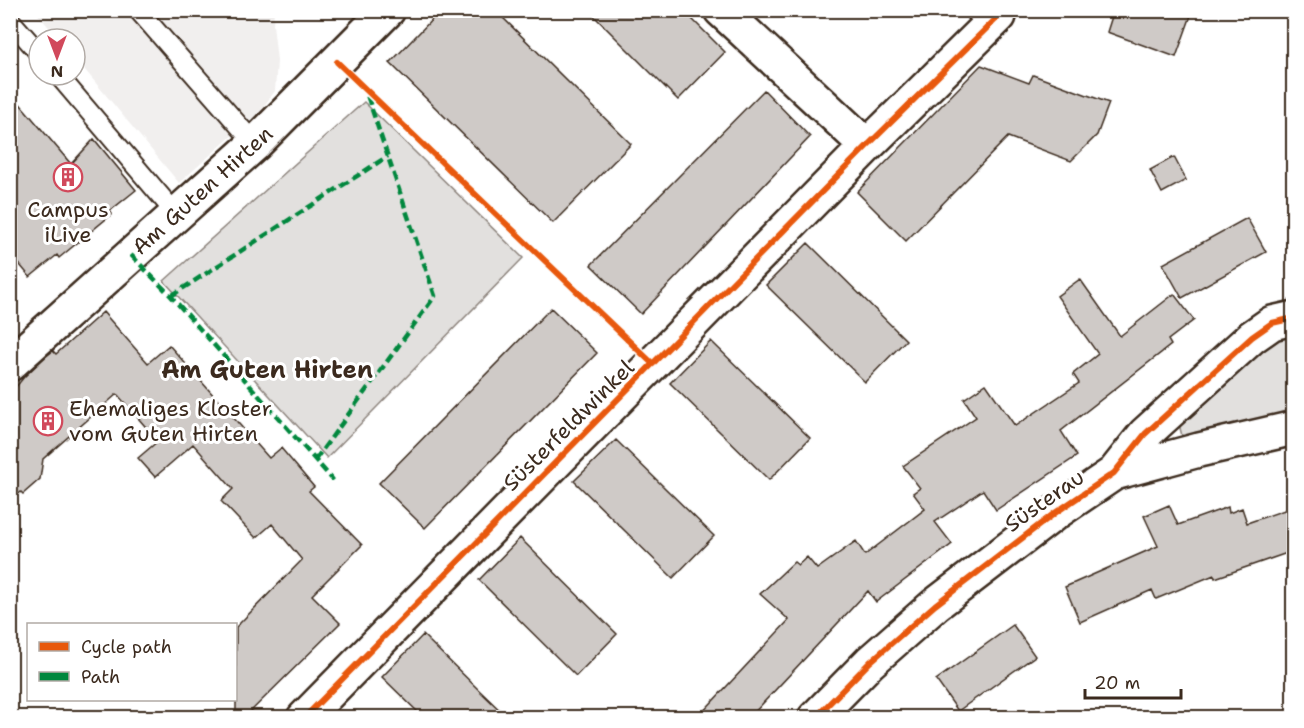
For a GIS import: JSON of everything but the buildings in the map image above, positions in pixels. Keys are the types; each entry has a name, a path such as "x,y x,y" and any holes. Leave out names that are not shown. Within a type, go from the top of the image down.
{"street":[{"name":"Am Guten Hirten","path":"10,364 255,144 388,10"},
{"path":"721,10 867,146"},
{"name":"Süsterfeldwinkel","path":"304,717 867,146 999,16 984,10"},
{"name":"Süsterau","path":"815,717 870,662 935,605 1016,541 1114,473 1145,434 1252,337 1272,323 1293,318"},
{"name":"Süsterau","path":"1114,473 1293,428"}],"lane":[{"path":"138,10 255,144"},
{"path":"10,20 27,39"},
{"path":"68,87 176,214"}],"shaded area":[{"path":"35,11 274,11 277,61 275,91 261,110 179,183 87,72 87,27 49,27"},
{"path":"364,102 523,258 327,458 164,281"},
{"path":"1293,334 1293,415 1184,444 1178,420 1275,339"}],"marked path":[{"path":"315,460 435,296 367,95"},
{"path":"171,296 388,156"},
{"path":"131,255 171,296 333,480"}],"cycle path":[{"path":"304,718 867,146 999,16 984,10"},
{"path":"337,62 653,364"},
{"path":"815,718 870,662 935,605 1055,513 1114,473 1145,434 1252,337 1272,323 1294,318"}],"place":[{"name":"Campus iLive","path":"68,177"},
{"name":"Ehemaliges Kloster vom Guten Hirten","path":"48,421"}],"district":[{"name":"Am Guten Hirten","path":"267,370"}]}
